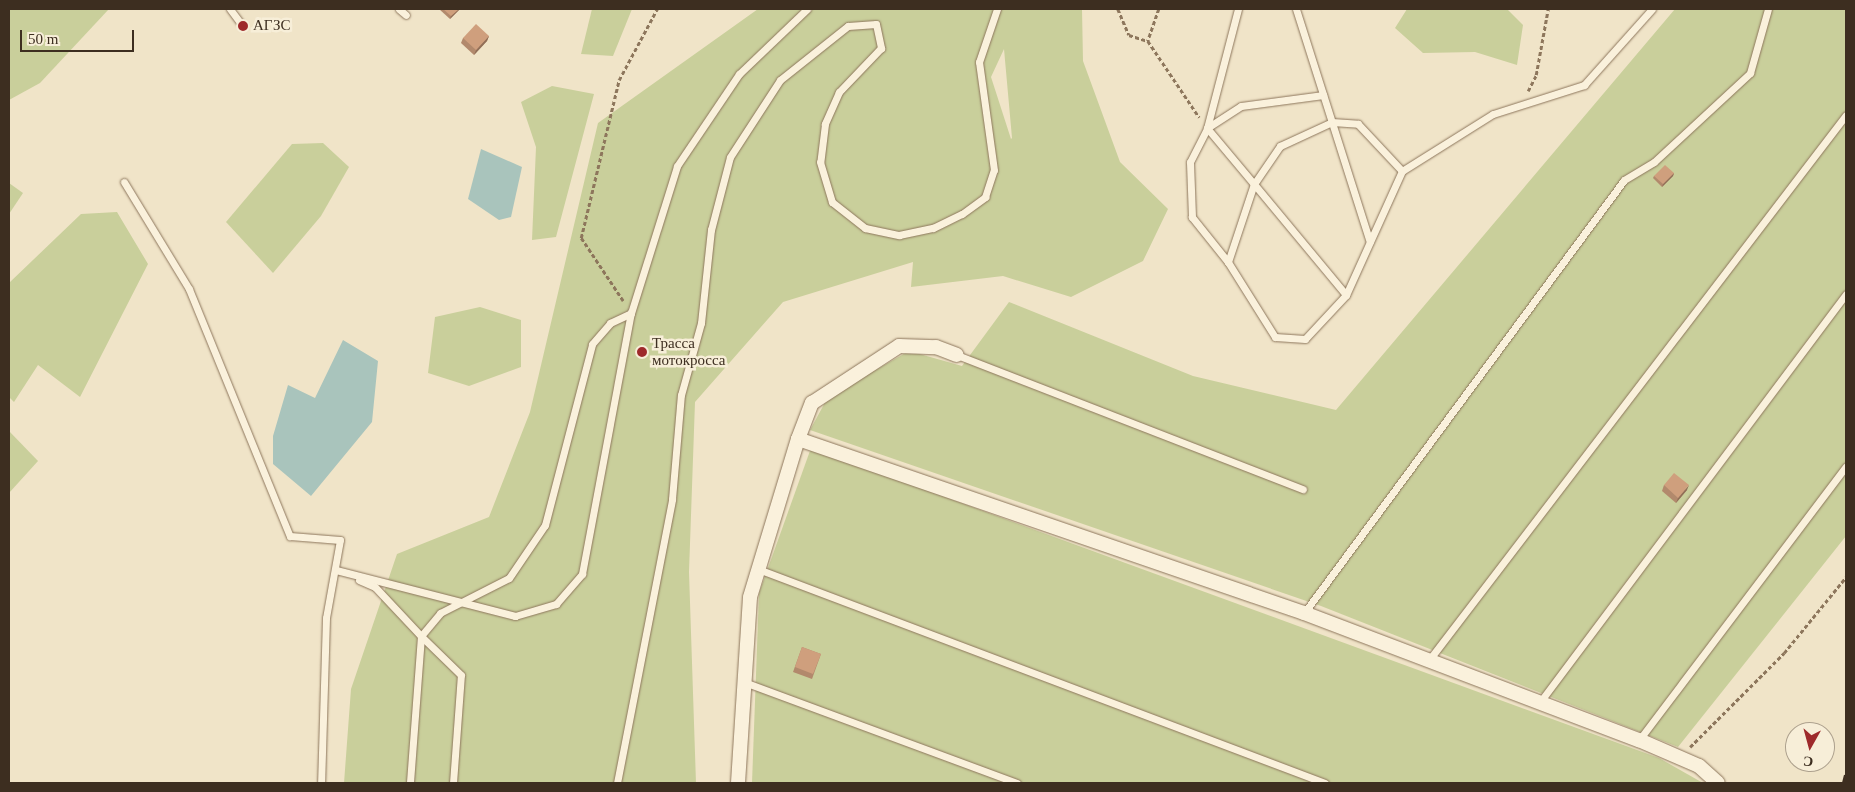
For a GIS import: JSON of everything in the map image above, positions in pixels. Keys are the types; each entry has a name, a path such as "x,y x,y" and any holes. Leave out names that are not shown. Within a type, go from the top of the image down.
{"street":[{"path":"739,783 750,597 798,439 812,403 898,346 936,347 958,355"},
{"path":"798,439 1304,613 1678,756 1718,783"}],"lane":[{"path":"230,9 243,26"},
{"path":"399,9 406,15"},
{"path":"336,570 515,616 556,604 582,574 631,312 677,166 739,74 807,9"},
{"path":"617,783 672,499 681,395 701,323 711,230 730,157 780,80 848,26 876,24 881,48 839,92 825,124 820,162 832,202 865,228 899,235 933,228 962,214 985,197 994,170 978,62 997,9"},
{"path":"1238,9 1207,128 1190,162 1192,217 1228,262 1275,337 1305,338 1346,295 1402,170 1493,114 1584,85 1652,9"},
{"path":"1296,9 1358,198 1370,242"},
{"path":"1304,613 1624,180 1654,162 1750,73 1768,9"},
{"path":"1207,128 1242,106 1323,95"},
{"path":"1429,660 1846,116"},
{"path":"1228,262 1254,184 1280,146 1332,122 1358,124 1402,170"},
{"path":"1207,128 1346,295"},
{"path":"124,182 188,289 290,536 340,540 326,618 321,783"},
{"path":"1540,702 1846,294"},
{"path":"410,783 421,636 440,613 464,604 509,578 545,525 592,344 610,323 631,312"},
{"path":"958,355 1303,488"},
{"path":"1639,740 1846,466"},
{"path":"758,569 1325,783"},
{"path":"336,570 375,587 461,675 453,783"},
{"path":"744,682 1017,783"}],"path":[{"path":"631,312 581,238 619,80 657,9"},
{"path":"1118,9 1129,35 1148,41 1207,128"},
{"path":"1148,41 1160,9"},
{"path":"1520,106 1536,75 1548,9"},
{"path":"1678,756 1784,653 1846,577"}],"green space":[{"path":"9,9 109,9 40,83 9,100"},
{"path":"592,9 632,9 613,56 581,54"},
{"name":"Трасса мотокросса","path":"758,9 1082,9 1083,61 1120,162 1168,209 1143,261 1071,297 1003,276 911,287 913,262 783,302 695,402 689,572 696,783 344,783 351,689 397,554 489,517 530,412 598,123","holes":["1004,49 1012,138 991,77"]},
{"path":"1407,9 1507,9 1523,25 1517,65 1475,52 1423,53 1395,28"},
{"path":"1675,9 1846,9 1846,536 1678,747 1321,606 810,430 828,397 909,351 962,366 1009,302 1193,376 1336,410"},
{"path":"552,86 594,94 556,237 532,240 536,147 521,102"},
{"path":"323,143 349,167 321,216 273,273 226,222 292,144"},
{"path":"9,183 23,193 9,214"},
{"path":"117,212 148,264 80,397 38,365 14,402 9,397 9,283 81,214"},
{"path":"480,307 521,320 521,367 469,386 428,373 435,317"},
{"path":"9,431 38,461 9,493"},
{"path":"811,448 1659,758 1703,783 752,783 759,593"}],"water":[{"path":"481,149 522,167 511,217 499,220 468,199"},
{"path":"343,340 378,361 372,422 311,496 273,464 273,436 288,385 315,398"}],"building":[{"path":"443,9 459,9 451,16"},
{"path":"476,24 489,36 476,50 463,38"},
{"path":"1665,165 1674,173 1663,184 1654,176"},
{"path":"1674,473 1689,485 1678,498 1664,485"},
{"path":"802,647 821,654 813,674 795,667"}],"railway":[{"path":"1844,783 1846,775"}],"place":[{"name":"АГЗС","path":"243,26"},
{"name":"Трасса мотокросса","path":"642,352"}]}
